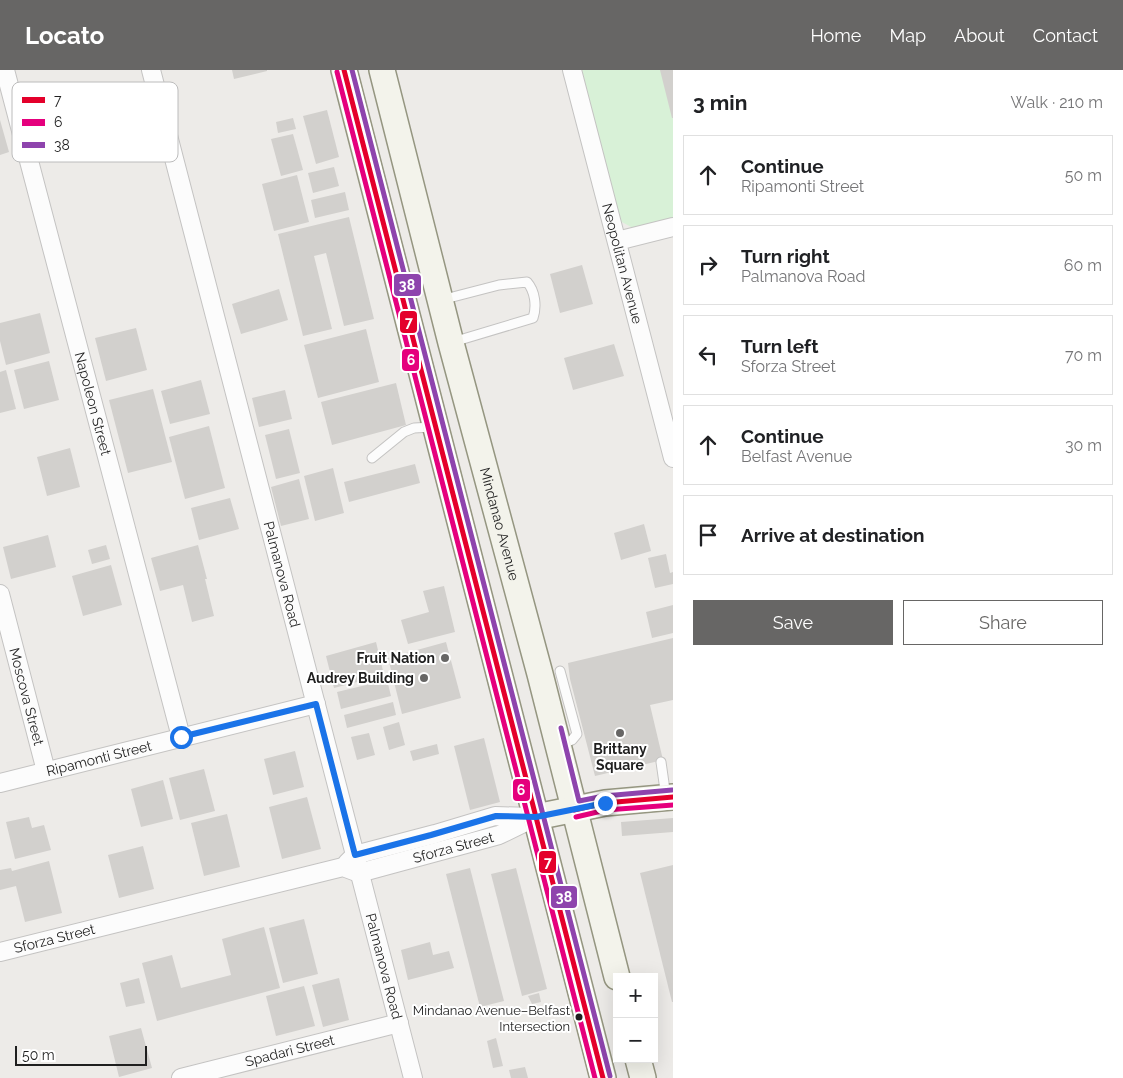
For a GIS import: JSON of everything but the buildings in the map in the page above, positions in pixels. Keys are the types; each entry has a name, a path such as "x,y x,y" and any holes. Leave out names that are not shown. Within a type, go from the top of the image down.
{"main road":[{"path":"344,70 603,1078"},
{"name":"Mindanao Avenue","path":"382,70 451,343 553,672 558,746 616,973"},
{"path":"536,817 605,803 670,797"},
{"path":"639,1063 643,1078"}],"street":[{"name":"Napoleon Street","path":"5,70 12,97"},
{"name":"Neopolitan Avenue","path":"572,70 617,241 666,403 673,458"},
{"name":"Napoleon Street","path":"29,162 181,737"},
{"name":"Palmanova Road","path":"175,162 316,704 352,865 413,1078"},
{"path":"617,241 673,227"},
{"name":"Moscova Street","path":"0,594 46,771"},
{"name":"Ripamonti Street","path":"0,783 316,704"},
{"name":"Sforza Street","path":"0,952 352,865 431,835 496,816 536,817"},
{"name":"Spadari Street","path":"181,1078 398,1023"}],"lane":[{"path":"440,301 499,285 527,282 531,286 536,310 533,318 451,343"},
{"path":"372,458 404,432 414,428 436,427"},
{"path":"661,762 670,797"}],"green space":[{"path":"582,70 673,70 673,218 633,228 620,221"}],"transit line":[{"name":"7","path":"344,70 603,1078"},
{"name":"38","path":"352,70 610,1076"},
{"name":"6","path":"337,72 595,1078"},
{"name":"38","path":"561,728 579,801 604,796 672,790"},
{"name":"7","path":"574,810 605,803 673,797"},
{"name":"6","path":"576,817 606,810 673,805"}],"place":[{"name":"Fruit Nation","path":"445,658"},
{"name":"Audrey Building","path":"424,678"},
{"name":"Brittany Square","path":"620,733"},
{"name":"Mindanao Avenue–Belfast Intersection","path":"579,1017"}],"route":[{"path":"181,737 316,704 355,855 496,816 536,817 605,803"}]}
